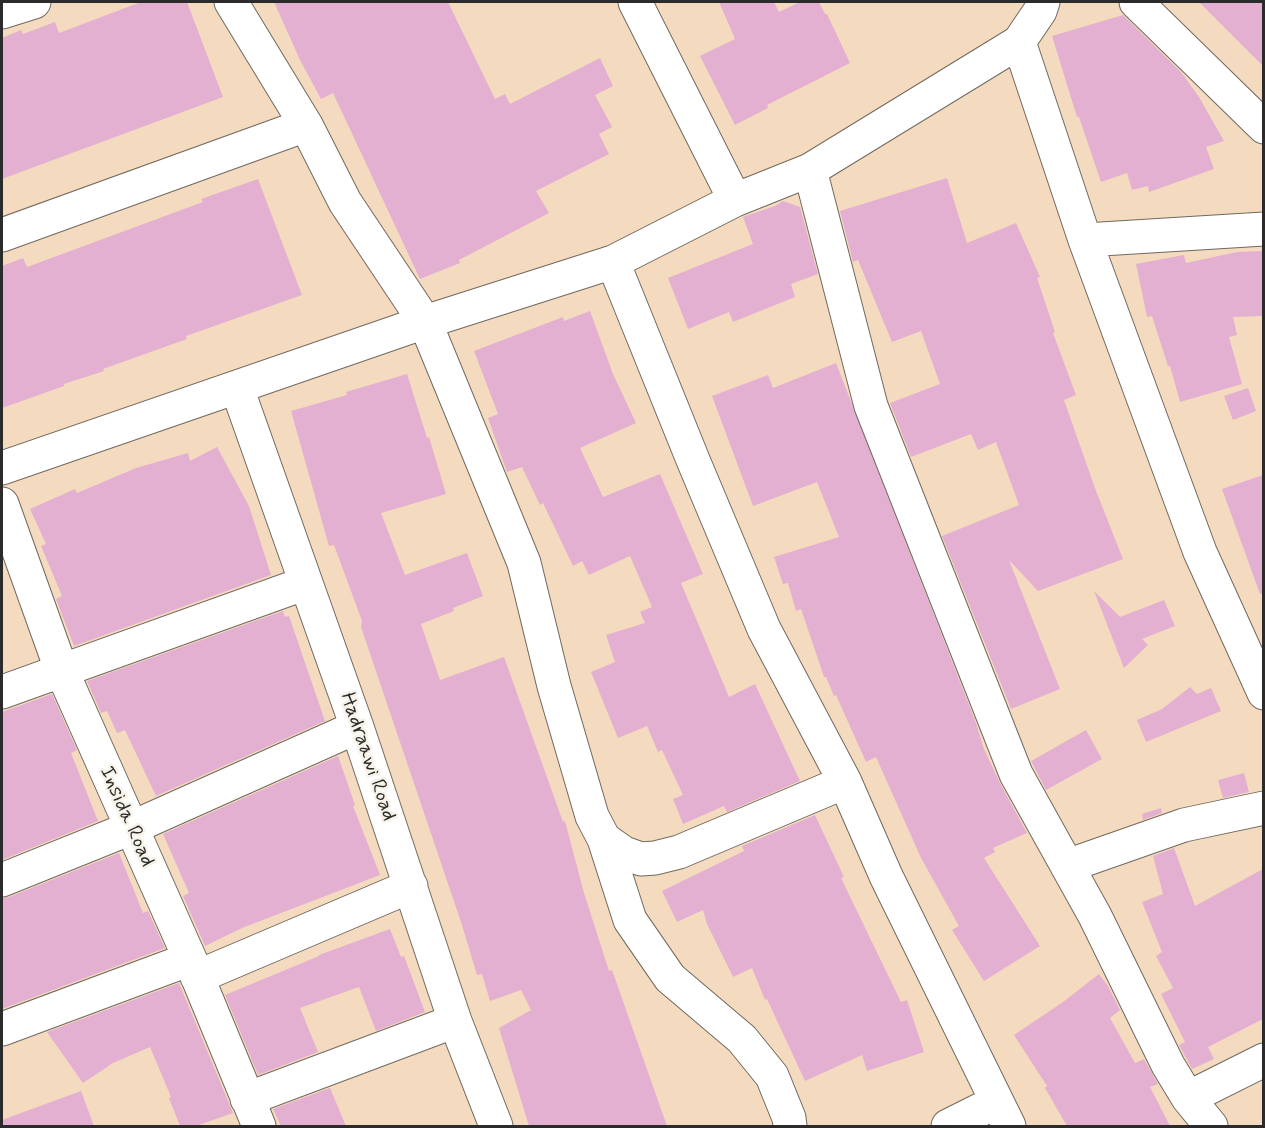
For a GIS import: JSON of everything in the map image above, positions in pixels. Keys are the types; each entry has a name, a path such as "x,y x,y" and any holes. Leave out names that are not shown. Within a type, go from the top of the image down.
{"street":[{"path":"2,12 34,2"},
{"path":"231,2 306,125 345,202 424,322 524,563 554,686 582,783 592,816 604,839 630,920 670,978 742,1039 772,1076 790,1126"},
{"path":"635,2 735,200"},
{"path":"2,468 424,322 613,262 735,200 810,170 1019,42 1040,11 1043,2"},
{"path":"1136,2 1263,127"},
{"path":"1019,42 1085,240 1200,552 1263,693"},
{"path":"2,235 306,125"},
{"path":"810,170 871,406 1016,774 1095,916 1168,1065 1188,1098 1211,1126"},
{"path":"1085,240 1263,229"},
{"path":"613,262 764,629 844,782 886,876 1003,1114 948,1126"},
{"name":"Hadraawi Road","path":"237,388 357,727 455,1021 496,1126"},
{"name":"Insida Road","path":"2,504 62,669 194,968 253,1113"},
{"path":"2,692 306,583"},
{"path":"2,880 131,828 357,727"},
{"path":"604,839 624,853 641,859 655,858 678,852 844,782"},
{"path":"1067,866 1184,825 1263,808"},
{"path":"2,1029 194,968 411,886"},
{"path":"253,1113 455,1021"},
{"path":"1188,1098 1263,1060"}],"building":[{"path":"141,2 187,2 223,97 2,179 2,38 21,30 23,34 55,22 59,33"},
{"path":"274,2 448,2 495,99 505,94 510,104 600,58 613,86 595,95 612,127 599,134 609,154 536,191 549,213 459,260 460,263 420,279 333,93 321,99 300,60"},
{"path":"719,2 774,2 779,12 800,2 819,2 850,63 767,105 768,108 735,125 700,56 735,39"},
{"path":"1199,2 1263,2 1263,66"},
{"path":"1123,15 1181,72 1199,97 1224,141 1206,147 1214,169 1149,192 1148,186 1132,190 1127,173 1101,182 1079,117 1077,117 1052,36"},
{"path":"947,178 967,243 1016,223 1040,277 1037,278 1055,332 1053,333 1076,395 1064,400 1123,559 1038,591 1009,560 1060,689 1011,709 942,536 1019,505 996,442 978,450 971,434 911,457 890,403 940,384 921,331 892,342 858,260 853,262 840,211"},
{"path":"258,179 302,295 186,336 187,339 2,408 2,266 23,258 27,267 203,202 201,199"},
{"path":"783,201 800,207 818,274 791,284 795,297 733,322 729,312 688,329 668,278 753,244 743,217"},
{"path":"1263,251 1263,316 1233,317 1237,335 1229,337 1242,384 1180,402 1152,316 1147,317 1136,264 1184,255 1186,263 1237,252"},
{"path":"590,311 613,374 636,423 580,448 603,497 660,474 703,574 681,583 729,697 755,684 800,781 727,812 724,806 683,824 673,799 683,795 662,750 658,752 647,726 618,738 591,672 615,662 606,635 645,623 640,612 652,607 630,556 589,575 582,561 573,566 543,503 540,505 522,467 507,472 488,418 498,414 474,351 563,317 564,321"},
{"path":"836,363 976,723 984,749 1027,833 993,848 995,852 984,858 1040,946 984,981 952,930 959,926 921,858 876,757 866,762 836,695 834,696 824,677 801,609 796,611 788,583 783,584 774,557 839,537 817,482 753,506 712,396 768,375 773,388"},
{"path":"407,374 446,494 381,513 405,575 467,553 483,596 421,624 440,680 504,657 563,822 565,821 584,893 609,971 612,970 667,1126 529,1126 499,1028 531,1010 521,990 490,1001 482,974 477,975 361,627 362,621 334,545 329,546 291,411"},
{"path":"1248,388 1256,411 1233,420 1224,396"},
{"path":"217,447 249,506 271,575 74,646 56,599 62,596 41,546 46,544 30,509 75,489 77,493 136,468 188,453 190,461"},
{"path":"1263,475 1263,593 1260,594 1222,489"},
{"path":"1094,591 1120,617 1164,600 1175,626 1142,639 1148,645 1124,668"},
{"path":"283,611 285,617 289,616 325,721 156,796 125,730 117,733 107,711 101,713 87,681"},
{"path":"1190,687 1197,694 1211,688 1221,711 1146,742 1137,720 1162,709"},
{"path":"52,694 77,750 71,753 98,821 2,860 2,712"},
{"path":"1086,730 1102,759 1046,790 1031,761"},
{"path":"338,756 355,805 353,806 380,875 242,928 205,946 183,896 189,893 163,834"},
{"path":"1244,773 1249,792 1223,798 1218,780"},
{"path":"1161,808 1162,813 1143,820 1142,814"},
{"path":"815,815 844,877 841,878 901,1002 907,1000 924,1052 867,1071 862,1055 805,1081 767,999 765,1000 752,968 733,977 707,924 703,910 677,922 662,891 744,851 742,846"},
{"path":"1174,848 1195,906 1263,869 1263,1019 1208,1047 1214,1059 1192,1069 1179,1045 1185,1042 1161,994 1173,988 1156,956 1162,952 1142,902 1163,894 1153,856"},
{"path":"119,853 143,913 148,911 165,948 2,1009 2,898"},
{"path":"390,929 401,957 404,956 425,1012 376,1031 359,987 300,1008 318,1052 258,1075 225,995 319,955"},
{"path":"1099,974 1120,1010 1110,1018 1135,1063 1144,1059 1158,1084 1150,1087 1170,1126 1067,1126 1045,1088 1047,1086 1014,1035"},
{"path":"179,983 233,1113 196,1126 180,1126 169,1098 171,1097 150,1047 113,1063 83,1083 47,1032"},
{"path":"330,1088 346,1126 281,1126 273,1109"},
{"path":"81,1091 94,1126 2,1126 2,1120"}]}
